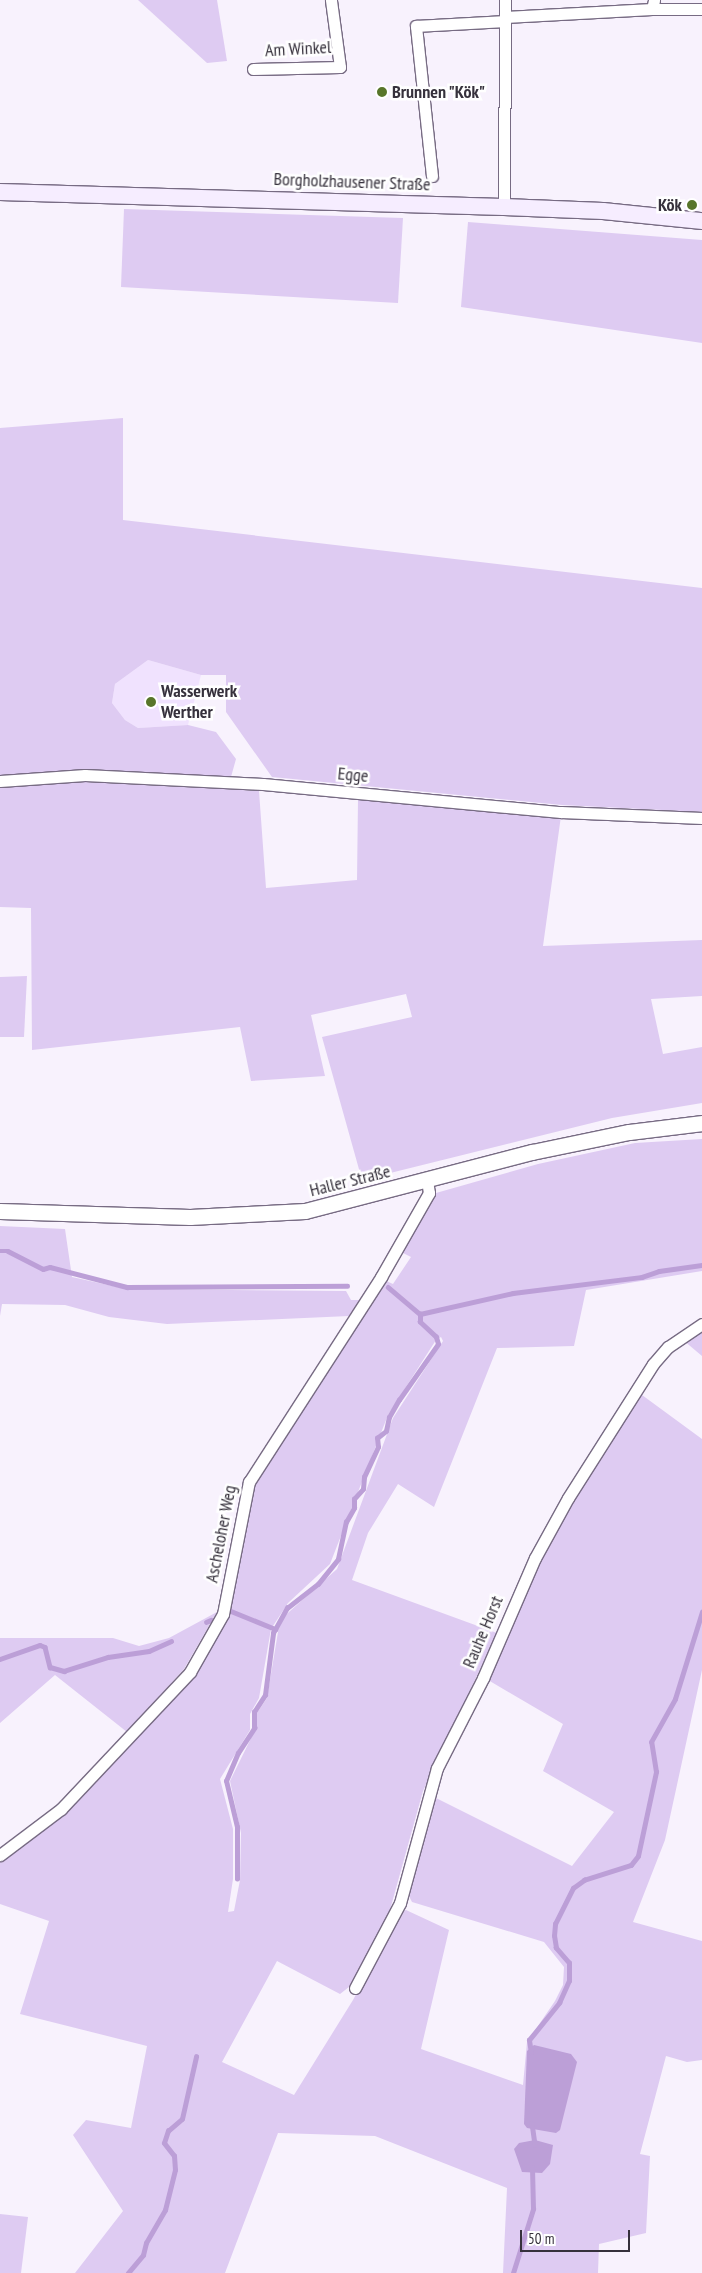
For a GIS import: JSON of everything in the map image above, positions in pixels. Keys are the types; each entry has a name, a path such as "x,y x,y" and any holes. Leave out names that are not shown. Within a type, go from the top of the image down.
{"main road":[{"name":"Borgholzhausener Straße","path":"0,192 603,211 702,221"}],"street":[{"name":"Am Winkel","path":"253,69 340,67 331,0"},
{"path":"504,0 504,207"},
{"path":"432,176 416,26 653,4 702,9"},
{"name":"Egge","path":"0,781 85,775 263,784 561,812 702,818"},
{"name":"Haller Straße","path":"0,1211 248,1216 305,1211 427,1181 532,1152 629,1132 699,1124"},
{"name":"Ascheloher Weg","path":"0,1855 61,1809 190,1672 223,1614 249,1482 381,1277 429,1193 427,1181"},
{"name":"Rauhe Horst","path":"354,1988 400,1903 437,1768 483,1678 535,1558 568,1498 653,1364 679,1338 702,1324"}],"shaded area":[{"path":"138,0 217,0 227,61 207,63"},
{"path":"124,209 403,218 398,303 121,287"},
{"path":"468,222 702,240 702,343 461,307"},
{"path":"123,418 123,520 702,588 702,812 562,805 272,777 226,712 226,675 201,675 148,660 115,684 112,703 125,720 138,728 188,725 216,732 236,759 231,777 0,775 0,428"},
{"path":"148,660 201,675 188,725 138,728 125,720 112,703 115,684"},
{"path":"84,782 259,791 266,888 357,880 358,799 561,816 543,946 702,940 702,996 651,999 663,1054 702,1047 702,1103 612,1118 362,1180 322,1037 412,1017 406,994 311,1015 325,1076 251,1081 240,1027 32,1050 31,908 0,907 0,786"},
{"path":"27,976 24,1037 0,1037 0,977"},
{"path":"702,1139 702,1271 586,1290 574,1346 497,1348 434,1507 398,1484 368,1533 352,1580 497,1633 423,1791 388,1917 349,1987 340,1994 277,1961 222,2062 294,2095 353,2000 400,1913 406,1910 449,1930 421,2049 523,2085 527,2042 555,2001 563,1985 564,1967 544,1942 412,1902 407,1892 430,1795 572,1866 614,1812 543,1771 563,1724 488,1680 539,1561 573,1498 642,1395 702,1439 702,1670 665,1840 633,1922 702,1941 702,2060 687,2062 666,2056 640,2154 650,2156 646,2233 599,2244 598,2273 503,2273 507,2188 375,2136 278,2133 225,2273 75,2273 123,2211 73,2135 86,2120 131,2128 147,2046 20,2014 49,1921 0,1904 0,1862 59,1817 194,1675 227,1618 250,1498 263,1467 384,1280 393,1284 411,1257 401,1252 436,1193 538,1164 635,1143","holes":["441,1337 443,1341 393,1418 337,1569 280,1620 267,1698 255,1716 256,1728 230,1781 241,1833 240,1880 234,1911 228,1912 233,1879 233,1829 220,1779 250,1730 250,1714 259,1698 271,1629 288,1603 330,1564 388,1415 436,1340"]},
{"path":"0,1226 65,1229 72,1277 126,1289 346,1291 351,1300 360,1300 349,1316 167,1324 109,1317 65,1305 2,1304 0,1316"},
{"path":"702,1330 702,1356 683,1340"},
{"path":"217,1612 184,1669 127,1732 55,1675 0,1723 0,1638 113,1638 139,1646 169,1638"},
{"path":"534,2045 571,2054 577,2062 560,2130 556,2133 527,2128 524,2124 527,2051"},
{"path":"535,2140 553,2145 550,2164 542,2173 522,2172 514,2149 519,2143"},
{"path":"0,2214 28,2217 21,2273 0,2273"}],"waterway":[{"path":"0,1251 8,1251 43,1269 50,1267 127,1287 347,1286"},
{"path":"237,1879 237,1827 226,1781 238,1753 254,1728 254,1712 265,1695 273,1633 287,1608 318,1584 338,1559 346,1522 354,1508 354,1499 363,1489 364,1477 378,1447 377,1438 386,1431 389,1417 399,1400 438,1344 436,1337 420,1322 420,1314 513,1293 642,1277 659,1271 702,1265"},
{"path":"388,1287 420,1314"},
{"path":"231,1611 275,1629"},
{"path":"531,2053 529,2040 559,2003 569,1981 569,1963 556,1948 554,1936 555,1924 573,1888 584,1880 631,1865 638,1856 656,1772 651,1742 675,1699 702,1612"},
{"path":"206,1622 211,1620"},
{"path":"0,1659 40,1645 45,1647 50,1667 64,1671 108,1657 149,1651 171,1641"},
{"path":"128,2273 143,2255 146,2243 165,2210 175,2170 174,2156 164,2143 168,2131 182,2119 196,2057"},
{"path":"532,2123 535,2145"},
{"path":"513,2273 533,2209 532,2168"}],"place":[{"name":"Brunnen \"Kök\"","path":"382,92"},
{"name":"Kök","path":"692,205"},
{"name":"Wasserwerk Werther","path":"151,702"}]}
